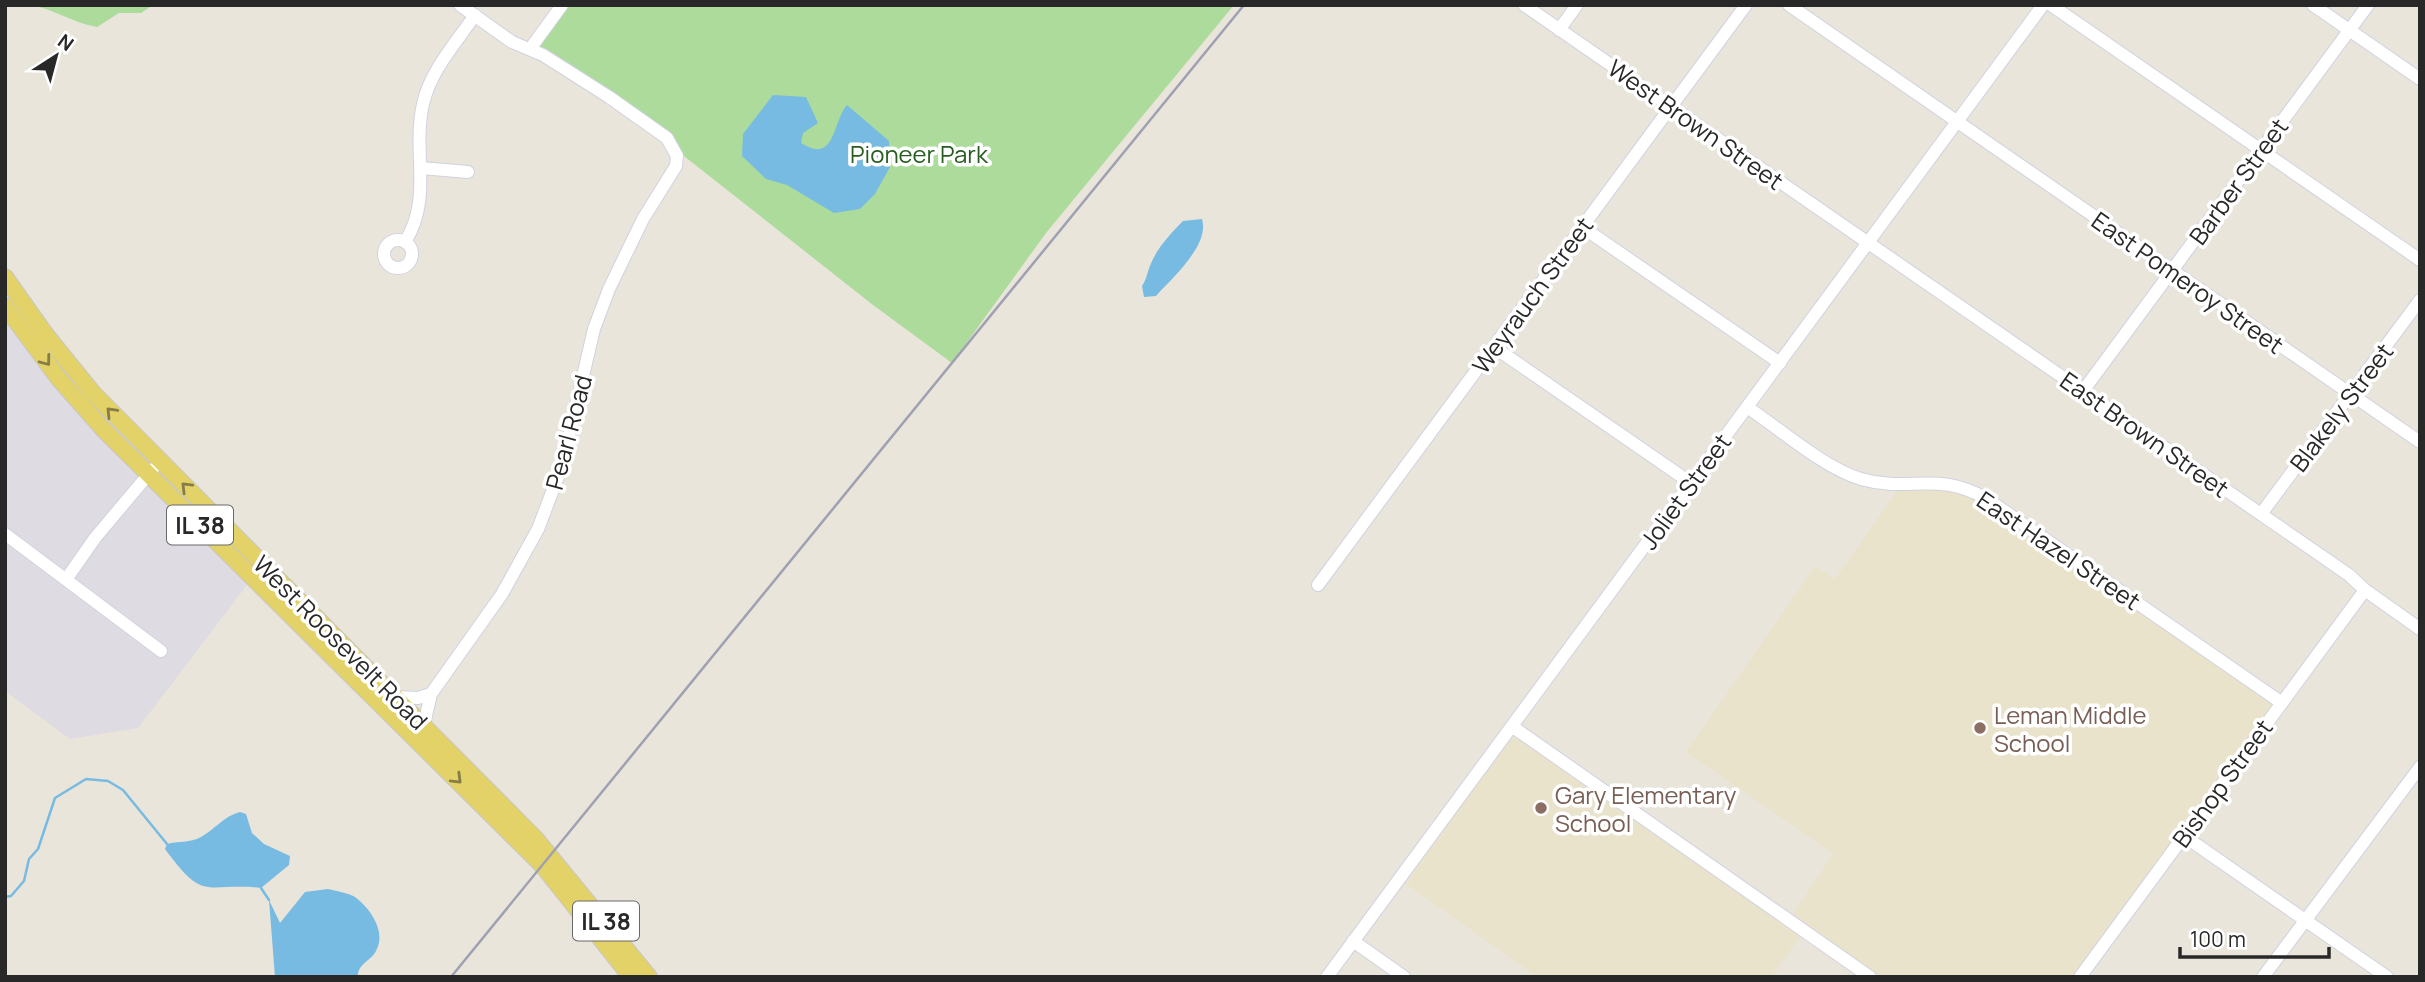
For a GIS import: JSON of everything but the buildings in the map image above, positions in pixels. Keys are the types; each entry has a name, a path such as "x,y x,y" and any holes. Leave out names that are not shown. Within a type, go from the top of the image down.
{"main road":[{"name":"West Roosevelt Road","path":"5,277 72,369 561,866 649,977"},
{"name":"West Roosevelt Road","path":"5,306 73,396 148,474 542,865 631,977"}],"street":[{"path":"460,5 512,42 530,49 562,5"},
{"name":"West Brown Street","path":"1524,5 1868,243"},
{"path":"1559,30 1577,5"},
{"name":"Weyrauch Street","path":"1318,585 1746,5"},
{"name":"East Pomeroy Street","path":"1789,5 2420,442"},
{"name":"Joliet Street","path":"1327,977 2043,5"},
{"path":"2051,5 2420,260"},
{"path":"2313,5 2420,79"},
{"name":"Barber Street","path":"2083,391 2368,5"},
{"path":"405,242 413,229 421,204 420,118 428,88 474,15"},
{"name":"Pearl Road","path":"424,724 431,694 502,594 535,536 564,457 594,329 643,219 676,166 677,156 667,138 568,70 530,49"},
{"path":"421,168 468,172"},
{"path":"1582,227 1780,363"},
{"name":"East Brown Street","path":"1868,243 2349,575 2365,590 2420,628"},
{"name":"Blakely Street","path":"2261,514 2420,300"},
{"path":"1494,347 1691,483"},
{"name":"East Hazel Street","path":"1747,407 1836,467 1860,478 1895,484 1951,483 1987,499 2282,703"},
{"path":"67,578 95,538 160,461"},
{"path":"5,534 161,651"},
{"name":"Bishop Street","path":"2080,977 2365,590"},
{"path":"397,697 418,698 431,694"},
{"path":"1513,727 1870,977"},
{"path":"2263,977 2420,767"},
{"path":"2184,836 2387,977"},
{"path":"1353,941 1404,977"}],"shaded area":[{"path":"5,310 250,581 138,728 70,739 5,691"},
{"name":"Leman Middle School","path":"1899,488 1961,490 1986,503 2275,705 2073,977 1877,977 1791,917 1833,854 1686,752 1815,566 1835,579"},
{"name":"Gary Elementary School","path":"1514,731 1802,934 1772,977 1537,977 1406,884"}],"green space":[{"path":"30,5 153,5 141,13 119,13 97,27"},
{"name":"Pioneer Park","path":"562,5 1234,5 1046,233 952,363 873,305 675,149 530,49"}],"water":[{"path":"773,95 806,97 818,123 803,133 801,143 812,148 821,149 832,139 847,105 889,141 890,167 875,194 860,209 834,213 787,185 766,179 742,156 743,134"},
{"path":"1202,219 1200,239 1180,271 1156,296 1144,297 1142,286 1160,247 1183,221"},
{"path":"240,812 246,814 252,833 264,844 290,856 289,865 261,888 217,888 198,884 178,866 165,849 167,844 201,837"},
{"path":"328,889 352,896 366,907 378,928 379,944 376,951 362,966 358,977 275,977 269,900 280,923 305,892"}],"waterway":[{"path":"5,897 11,896 24,881 29,859 38,849 55,798 86,779 108,781 123,790 167,844"},
{"path":"261,888 269,900"}],"railway":[{"path":"451,977 1244,5"}],"place":[{"name":"Leman Middle School","path":"1980,728"},
{"name":"Gary Elementary School","path":"1541,808"}]}
